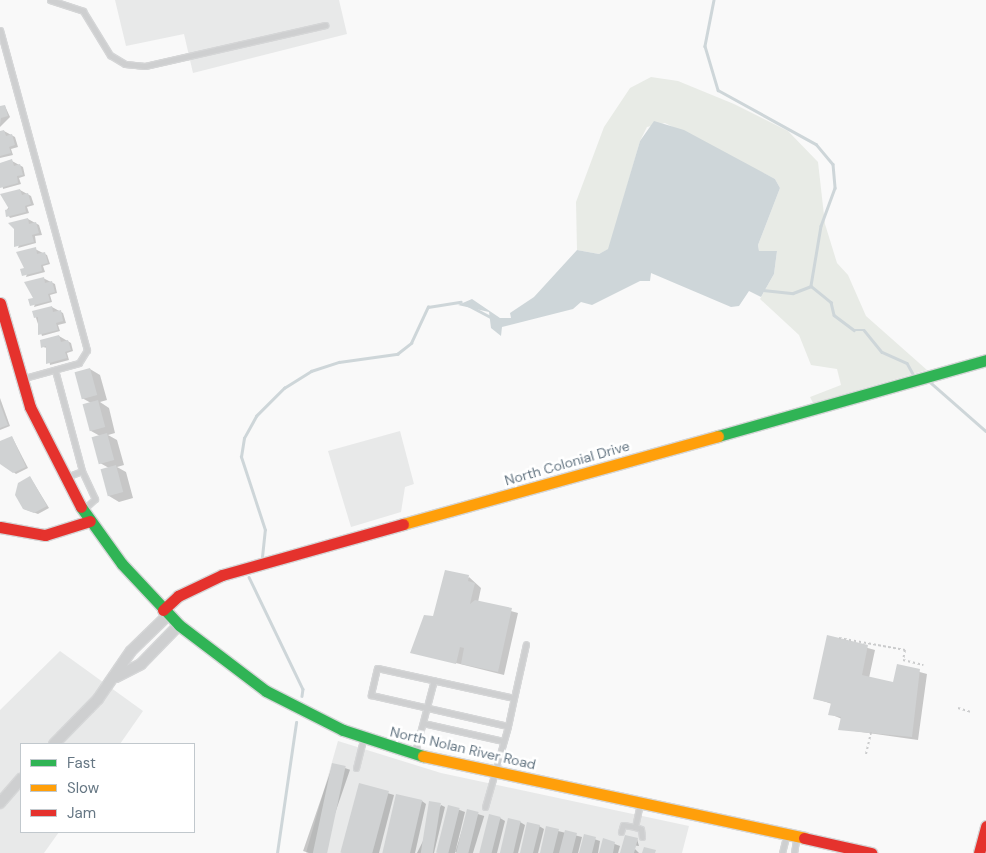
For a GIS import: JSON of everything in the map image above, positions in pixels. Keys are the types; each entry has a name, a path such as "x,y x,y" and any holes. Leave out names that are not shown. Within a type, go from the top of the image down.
{"main road":[{"name":"North Nolan River Road","path":"0,303 21,378 64,478 90,521 178,625 218,658 281,700 363,738 415,754 495,773 792,835 830,848 868,853"},
{"name":"North Colonial Drive","path":"166,612 178,596 222,575 986,360"},
{"path":"0,527 45,535 90,521"},
{"path":"979,853 986,826"}],"street":[{"path":"55,743 116,677 131,651 166,612"},
{"path":"116,677 141,664 178,625"},
{"path":"0,803 20,780"}],"lane":[{"path":"50,0 83,11 110,55 124,64 138,66 190,59 325,25"},
{"path":"0,30 87,350 83,362 21,378"},
{"path":"55,370 82,471 95,499 82,509"},
{"path":"64,478 82,471"},
{"path":"486,805 508,726 526,644"},
{"path":"508,726 371,695 377,668 514,698"},
{"path":"415,754 434,680"},
{"path":"423,723 503,741"},
{"path":"356,768 363,738"},
{"path":"635,827 640,804"},
{"path":"621,832 623,825 635,827 641,829 642,837"},
{"path":"782,853 792,835"},
{"path":"792,835 794,853"}],"path":[{"path":"839,638 905,650 903,660 923,665"},
{"path":"958,708 966,708 971,712"},
{"path":"866,754 871,732"}],"shaded area":[{"path":"115,0 339,0 347,34 193,73 184,34 126,46"},
{"path":"651,77 678,81 734,104 788,131 818,162 825,224 837,263 848,275 866,316 927,370 813,403 810,397 841,385 837,369 811,365 799,335 760,299 774,274 777,251 759,251 758,245 780,188 775,179 665,123 647,127 640,141 609,249 599,254 577,250 576,202 604,127 630,88"},
{"path":"654,121 684,130 775,179 780,188 758,245 759,251 777,251 774,274 761,297 749,291 739,306 731,307 651,273 650,281 640,281 592,305 581,302 573,309 502,327 501,336 491,328 489,312 458,305 472,299 500,318 511,318 510,313 534,297 577,250 599,254 608,249 640,141"},
{"path":"400,431 414,484 405,487 401,512 351,527 328,451"},
{"path":"60,651 143,711 121,743 20,743 20,833 58,833 44,853 0,853 0,710"},
{"path":"338,741 441,773 689,826 682,853 306,853"}],"building":[{"path":"5,105 8,116 1,118 0,125 0,106"},
{"path":"4,130 6,136 12,134 15,145 9,147 11,153 0,156 0,131"},
{"path":"12,159 14,166 20,164 23,175 17,176 18,183 0,188 0,163"},
{"path":"20,189 22,195 28,193 31,204 25,206 26,212 6,217 5,210 9,209 0,194"},
{"path":"28,218 29,224 36,222 39,233 32,235 34,242 14,247 14,229 8,223"},
{"path":"36,247 37,254 45,252 48,263 41,265 42,271 22,276 20,269 24,268 16,252"},
{"path":"44,277 45,283 52,281 55,292 48,294 50,301 30,306 28,299 33,298 24,282"},
{"path":"52,306 53,312 61,310 63,321 56,323 58,330 38,335 38,317 34,318 32,311"},
{"path":"59,335 61,342 68,340 71,350 65,352 67,358 46,364 46,346 41,348 40,340"},
{"path":"90,368 97,395 82,399 75,372"},
{"path":"98,400 105,427 90,431 83,404"},
{"path":"0,404 8,425 0,428"},
{"path":"107,433 114,460 99,464 92,437"},
{"path":"12,436 26,467 13,473 0,464 0,441"},
{"path":"116,465 123,492 108,496 101,469"},
{"path":"30,476 47,506 34,513 23,509 15,495 18,483"},
{"path":"445,570 469,575 468,581 475,583 470,604 475,600 512,608 498,672 461,664 464,648 460,647 456,664 410,653 424,615 433,616"},
{"path":"827,635 868,645 862,675 893,682 897,664 920,669 912,737 838,730 841,717 828,715 831,703 813,699"},
{"path":"332,763 346,766 327,853 313,853"},
{"path":"359,783 389,791 372,853 340,853"},
{"path":"396,794 422,800 410,853 382,853"},
{"path":"429,801 441,803 433,853 421,853"},
{"path":"448,805 460,808 448,853 436,853"},
{"path":"467,809 479,812 468,853 456,853"},
{"path":"489,814 501,817 492,853 479,853"},
{"path":"508,818 521,821 513,853 500,853"},
{"path":"527,822 540,825 533,853 520,853"},
{"path":"546,826 559,829 553,853 540,853"},
{"path":"565,830 577,833 572,853 559,853"},
{"path":"584,834 596,837 592,853 579,853"},
{"path":"625,835 638,838 634,853 620,853"},
{"path":"603,838 615,842 613,853 599,853"},
{"path":"644,847 656,850 655,853 642,853"}],"waterway":[{"path":"714,0 705,46 718,90 816,144 833,164 835,188 821,226 811,286 831,302 834,315 854,330 864,330 882,352 907,363 913,374"},
{"path":"763,290 793,293 811,286"},
{"path":"262,557 265,530 241,457 244,438 256,416 284,388 311,371 339,362 397,354 411,343 428,307 461,302"},
{"path":"466,304 492,318"},
{"path":"930,382 986,431"},
{"path":"249,577 303,689 302,696"},
{"path":"277,853 296,722"}],"traffic: fast":[{"path":"718,436 986,360"},
{"path":"81,507 122,564 179,625 266,691 343,730 423,756"}],"traffic: slow":[{"path":"403,524 718,436"},
{"path":"423,756 804,838"}],"traffic: jam":[{"path":"0,303 30,407 81,507"},
{"path":"0,527 45,535 90,521"},
{"path":"163,610 178,596 222,575 403,524"},
{"path":"979,853 986,826"},
{"path":"804,838 871,853"}]}
